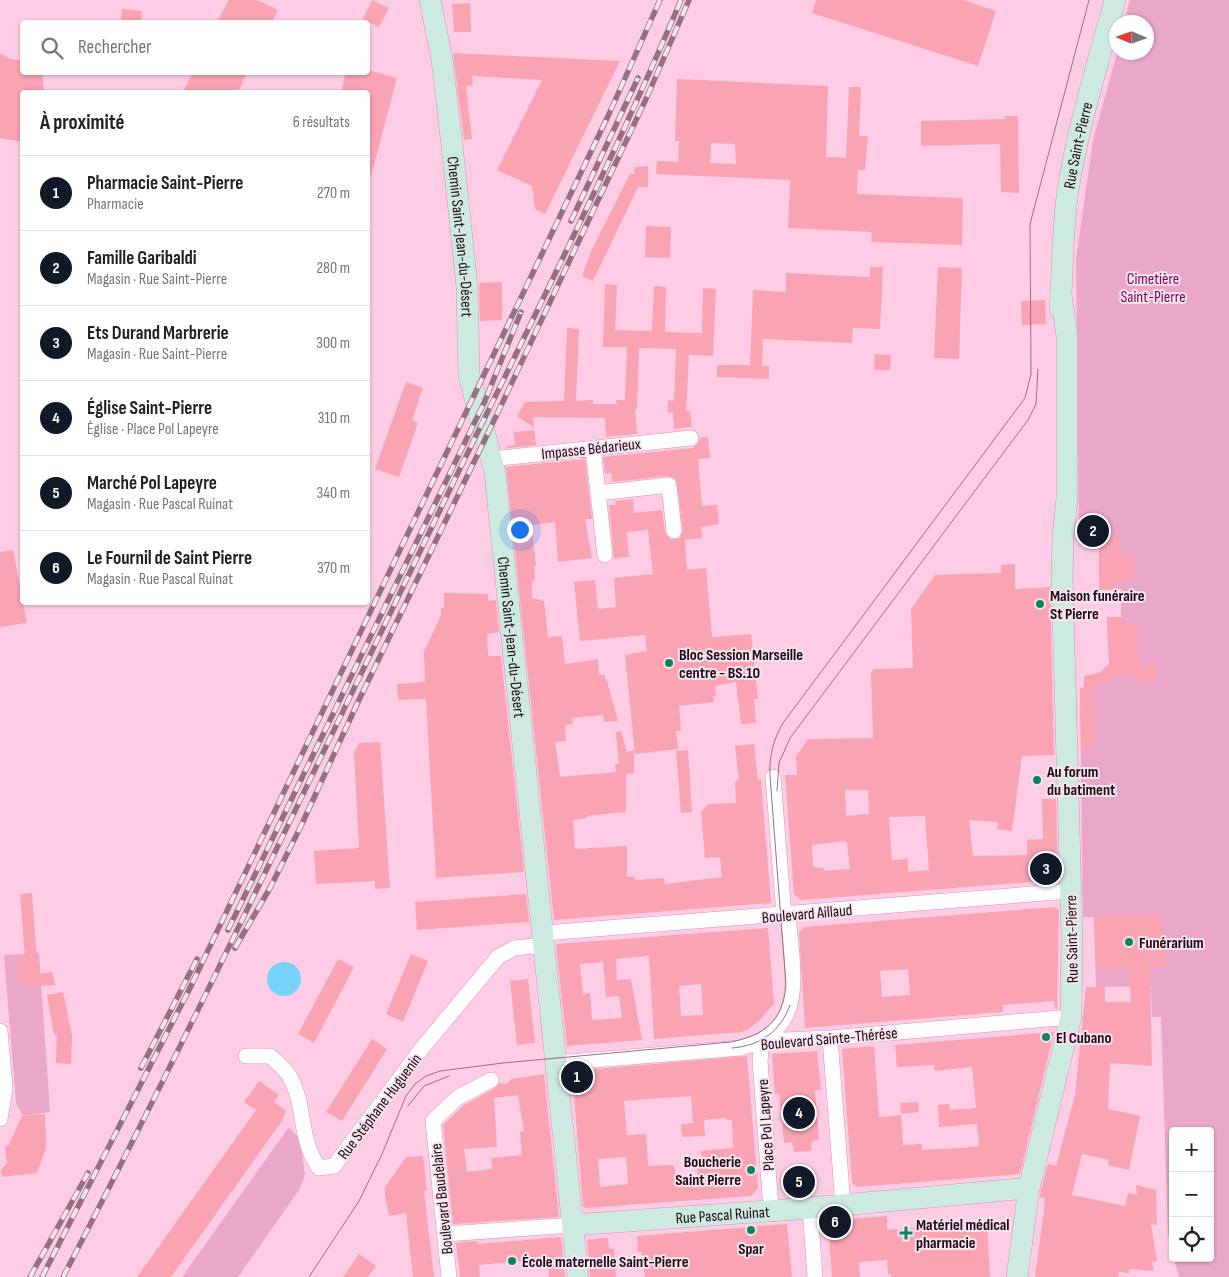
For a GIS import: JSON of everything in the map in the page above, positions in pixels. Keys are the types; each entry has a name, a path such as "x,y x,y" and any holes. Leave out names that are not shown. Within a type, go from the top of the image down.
{"street":[{"name":"Chemin Saint-Jean-du-Désert","path":"430,0 442,60 467,286 469,375 495,473 502,530 578,1277"},
{"name":"Rue Saint-Pierre","path":"1016,1277 1029,1188 1071,1017 1063,536 1058,498 1056,358 1064,220 1071,174 1080,129 1115,0"},
{"name":"Impasse Bédarieux","path":"491,458 691,438"},
{"path":"593,448 605,555"},
{"path":"598,493 669,485 674,531"},
{"path":"762,1041 784,1019 790,1003 792,983 773,777"},
{"name":"Boulevard Aillaud","path":"544,939 786,914 1070,891"},
{"name":"Rue Stéphane Huguenin","path":"246,1056 270,1056 290,1077 297,1093 301,1122 310,1153 319,1168 334,1166 423,1047 498,957 514,948 544,939"},
{"name":"Boulevard Sainte-Thérése","path":"557,1063 740,1048 762,1041 830,1038 1071,1017"},
{"path":"0,1032 5,1088 0,1119"},
{"path":"830,1038 843,1204"},
{"name":"Place Pol Lapeyre","path":"762,1041 760,1061 771,1209"},
{"name":"Boulevard Baudelaire","path":"449,1277 433,1121 457,1098 491,1080"},
{"name":"Rue Pascal Ruinat","path":"445,1234 771,1209 810,1208 1029,1188"},
{"path":"810,1208 815,1277"}],"green space":[{"name":"Cimetière Saint-Pierre","path":"1130,0 1229,0 1229,1277 1179,1277 1175,1262 1214,1262 1214,1127 1169,1127 1169,1239 1161,1017 1152,1017 1151,986 1096,987 1094,917 1083,917 1080,688 1084,687 1084,676 1093,688 1112,676 1122,650 1108,651 1107,617 1121,617 1121,589 1099,590 1101,546 1092,537 1079,534 1076,259 1093,140 1115,60 1154,60 1154,15 1126,15"},
{"path":"39,953 50,1112 23,1116 16,1103 4,955"},
{"path":"289,1127 298,1137 305,1175 299,1190 238,1277 182,1277"}],"water":[{"path":"284,962 296,967 301,979 296,991 284,996 272,991 267,979 272,967"}],"building":[{"path":"229,0 257,0 278,10 273,20 218,20"},
{"path":"372,0 389,8 379,27 370,22 370,20 363,19"},
{"path":"816,0 963,0 996,11 978,66 812,13"},
{"path":"470,3 471,32 454,32 452,4"},
{"path":"122,9 142,11 141,20 121,20"},
{"path":"0,53 10,59 20,61 20,75 42,75 44,90 20,90 20,142 0,138"},
{"path":"453,53 620,61 545,214 535,209 532,186 497,170 542,80 472,76 473,85 466,86 472,139 464,140"},
{"path":"370,71 397,78 371,176 370,90 342,90 345,75 370,75"},
{"path":"192,75 246,75 239,90 184,90"},
{"path":"677,79 828,86 826,157 846,158 849,87 861,87 859,136 868,136 865,170 858,170 857,194 963,198 962,245 871,242 872,232 788,228 790,180 656,174 657,161 678,162 679,141 675,141","holes":["711,143 735,144 736,164 710,163"]},
{"path":"1005,116 1018,116 1019,193 1001,192 1000,144 921,146 921,121 1005,119"},
{"path":"648,166 648,187 638,187 593,281 582,276 591,251 630,174 634,174 635,167"},
{"path":"646,226 671,227 670,258 645,257"},
{"path":"870,267 883,267 880,329 853,328 852,343 763,339 762,366 769,366 769,379 717,377 717,365 750,365 753,290 786,292 786,273 870,277"},
{"path":"938,267 962,268 959,359 934,358"},
{"path":"502,282 502,320 480,321 479,283"},
{"path":"605,284 617,285 615,330 652,331 654,286 666,287 665,332 702,333 703,288 716,289 713,356 689,355 686,411 690,411 692,427 674,429 673,412 668,413 668,400 674,401 676,349 639,348 637,409 635,409 637,434 606,437 605,418 533,417 534,428 517,416 525,402 564,401 567,328 579,329 576,401 593,400 593,404 617,404 616,400 625,400 627,347 603,347"},
{"path":"1045,300 1046,324 1022,325 1021,301"},
{"path":"875,354 891,355 890,370 874,370"},
{"path":"406,382 423,388 412,420 418,423 399,477 375,469"},
{"path":"534,430 536,445 507,448 507,446 515,445 514,432"},
{"path":"708,437 710,458 698,459 702,506 717,505 719,524 701,527 702,538 685,540 687,570 706,568 712,637 751,634 758,699 754,699 756,723 741,724 736,682 715,686 716,696 713,696 714,702 679,706 681,731 676,731 678,749 635,754 625,655 647,651 645,635 580,641 574,582 595,580 598,609 616,607 614,578 653,574 648,530 627,532 629,557 614,558 609,505 616,505 615,501 633,499 634,513 662,510 665,532 671,540 680,538 683,530 676,479 668,476 612,482 611,473 605,474 603,457 693,448 700,438"},
{"path":"585,459 592,519 585,519 592,558 558,562 555,522 531,525 536,566 534,566 535,579 532,582 532,598 544,601 548,637 562,636 565,664 598,659 599,675 604,675 607,681 618,721 604,722 603,715 572,718 573,724 565,725 566,741 555,742 560,777 616,772 615,764 619,764 616,732 621,731 627,752 634,750 634,773 626,774 626,812 587,816 587,818 573,820 575,849 627,846 627,877 633,876 636,880 664,878 665,884 722,877 720,857 705,858 701,812 708,804 736,803 735,782 739,779 735,746 754,744 758,780 761,780 771,903 554,920 506,467"},
{"path":"1079,522 1097,527 1108,536 1119,536 1121,556 1135,556 1135,580 1115,581 1121,589 1099,590 1099,543 1092,537 1079,534"},
{"path":"13,550 20,586 20,605 24,605 27,623 0,627 0,552"},
{"path":"1015,564 1015,589 1050,587 1054,755 1022,756 1012,831 997,829 998,822 969,820 973,856 1027,855 1027,840 1043,839 1042,799 1056,799 1058,880 801,900 794,894 785,775 797,775 796,757 808,739 873,738 871,673 874,669 913,668 911,609 935,575 1001,573 1001,565","holes":["845,790 868,790 869,814 846,816","925,816 929,870 908,872 908,859 892,860 889,817","844,841 847,843 850,869 824,871 824,868 813,867 812,845"]},
{"path":"444,593 488,594 488,601 496,600 499,632 487,634 488,656 501,656 524,872 436,878 426,699 398,700 397,684 425,682 424,652 441,615 441,608 444,608"},
{"path":"1107,617 1121,617 1122,624 1138,624 1139,664 1157,664 1157,681 1137,681 1137,676 1112,677 1093,688 1094,749 1081,749 1080,688 1084,688 1084,676 1099,673 1109,664"},
{"path":"380,742 390,888 375,889 375,881 316,884 314,851 359,848 354,753 359,743"},
{"path":"688,750 692,812 681,813 676,751"},
{"path":"32,893 38,974 52,972 55,985 20,987 17,958 25,957 20,894"},
{"path":"526,894 529,922 417,930 415,902"},
{"path":"1054,907 1059,910 1057,1009 1055,1009 1054,1001 1003,1005 1003,1012 805,1028 799,933 804,927","holes":["908,969 910,995 882,997 880,971"]},
{"path":"1163,915 1165,968 1150,968 1152,1066 1110,1063 1108,1109 1140,1116 1129,1170 1108,1165 1109,1160 1082,1154 1072,1195 1125,1206 1128,1193 1137,1195 1136,1185 1156,1190 1157,1225 1151,1224 1157,1261 1152,1262 1154,1271 1130,1269 1129,1273 1119,1272 1118,1277 1035,1277 1045,1198 1040,1197 1041,1190 1048,1164 1056,1166 1075,1095 1086,987 1105,987 1105,1002 1131,1002 1129,969 1096,970 1094,916"},
{"path":"768,928 774,1003 761,1019 742,1032 654,1039 649,956 616,959 617,980 631,979 642,1040 567,1046 556,944","holes":["603,962 606,997 619,996 622,1018 592,1020 590,993 583,994 580,964","701,984 703,1015 681,1016 679,986"]},
{"path":"411,954 428,961 403,1022 386,1014"},
{"path":"338,959 354,967 314,1043 298,1034"},
{"path":"528,979 535,1043 517,1045 510,981"},
{"path":"63,992 72,1035 71,1064 56,1063 57,1034 55,1035 53,1030 47,995"},
{"path":"1054,1032 1020,1174 857,1187 852,1183 842,1049 874,1046 879,1117 901,1115 903,1145 922,1144 922,1150 960,1148 979,1146 977,1124 939,1127 938,1105 949,1104 950,1110 976,1108 972,1067 935,1071 934,1065 897,1067 895,1045"},
{"path":"372,1039 387,1049 342,1121 326,1112"},
{"path":"817,1051 821,1090 815,1090 819,1140 812,1141 811,1151 794,1152 792,1142 784,1143 779,1094 775,1094 772,1054"},
{"path":"747,1056 758,1188 751,1196 586,1208 583,1206 572,1071","holes":["691,1096 693,1123 681,1124 682,1137 705,1136 704,1120 727,1118 727,1120 732,1120 733,1148 701,1151 703,1168 697,1169 698,1177 676,1179 674,1165 648,1166 646,1134 627,1135 624,1101","626,1157 628,1184 600,1187 598,1159"]},
{"path":"544,1074 559,1217 453,1224 443,1125 463,1106 495,1088 499,1083 506,1084 512,1079","holes":["518,1095 524,1131 520,1132 522,1155 491,1158 492,1169 467,1172 464,1149 497,1147 494,1098"]},
{"path":"259,1081 279,1095 274,1102 286,1111 282,1121 171,1277 137,1277 256,1110 244,1102"},
{"path":"918,1102 919,1112 901,1114 900,1103"},
{"path":"45,1114 46,1148 37,1173 2,1177 1,1170 7,1163 5,1146 8,1146 22,1116"},
{"path":"423,1156 427,1191 424,1191 434,1277 413,1277 406,1213 389,1216 385,1195 385,1187 406,1157"},
{"path":"887,1216 887,1230 987,1222 990,1277 891,1277 891,1274 888,1274 887,1260 859,1262 860,1277 832,1277 828,1221"},
{"path":"787,1224 792,1277 645,1277 642,1252 638,1252 637,1236"},
{"name":"École maternelle Saint-Pierre","path":"561,1237 565,1277 549,1277 547,1259 479,1265 480,1277 460,1277 456,1243 477,1241 477,1244"},
{"path":"608,1238 609,1249 614,1249 616,1277 590,1277 587,1240"},
{"path":"359,1254 376,1266 368,1277 343,1277"}],"tram line":[{"path":"309,1277 359,1201 382,1154 406,1096 415,1084 426,1076 440,1071 503,1063 731,1042 754,1035 763,1030 776,1017 781,1008 786,985 770,776 770,762 774,742 783,723 1025,398 1031,374 1030,224 1089,0"},
{"path":"777,791 779,763 790,738 1028,420 1036,404 1038,369"},
{"path":"732,1048 752,1044 775,1030 790,1005"},
{"path":"408,1106 424,1086 449,1076"}],"railway":[{"path":"42,1277 189,990 609,114 660,0"},
{"path":"63,1277 203,1000 558,269 652,68 681,0"},
{"path":"235,948 270,888 301,826 357,704 646,99 689,0"},
{"path":"571,221 638,78"},
{"path":"228,930 484,403 521,312"},
{"path":"141,1068 197,959"},
{"path":"30,1277 88,1173"}],"place":[{"name":"Famille Garibaldi","path":"1093,531"},
{"name":"Maison funéraire St Pierre","path":"1040,604"},
{"name":"Bloc Session Marseille centre - BS.10","path":"669,663"},
{"name":"Au forum du batiment","path":"1037,780"},
{"name":"Ets Durand Marbrerie","path":"1046,869"},
{"name":"Funérarium","path":"1129,942"},
{"name":"El Cubano","path":"1046,1037"},
{"name":"Pharmacie Saint-Pierre","path":"577,1077"},
{"name":"Église Saint-Pierre","path":"799,1113"},
{"name":"Boucherie Saint Pierre","path":"751,1170"},
{"name":"Marché Pol Lapeyre","path":"799,1182"},
{"name":"Le Fournil de Saint Pierre","path":"835,1222"},
{"name":"Spar","path":"751,1230"},
{"name":"Matériel médical pharmacie","path":"906,1233"},
{"name":"École maternelle Saint-Pierre","path":"512,1261"}]}
